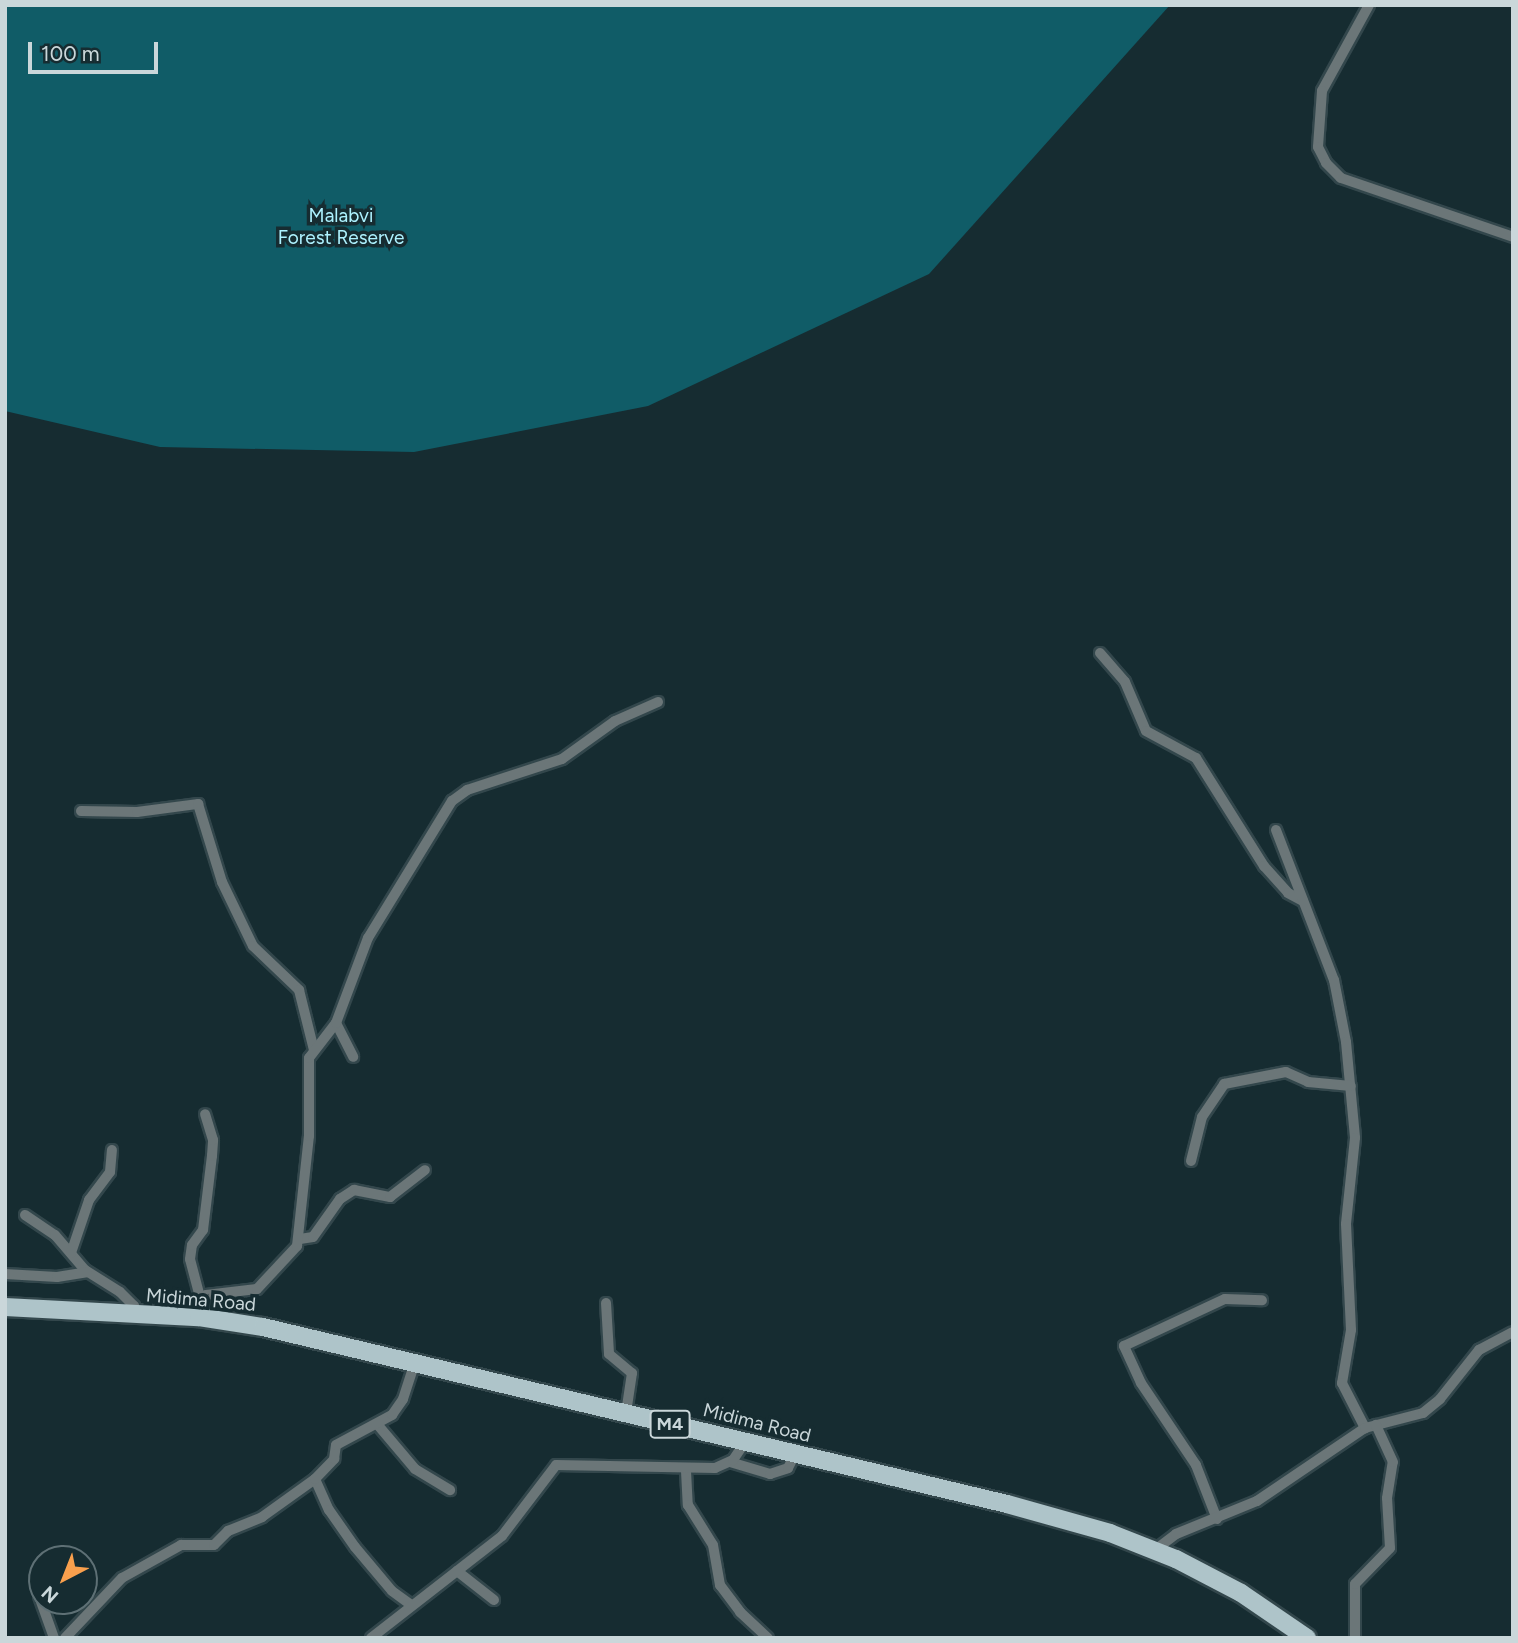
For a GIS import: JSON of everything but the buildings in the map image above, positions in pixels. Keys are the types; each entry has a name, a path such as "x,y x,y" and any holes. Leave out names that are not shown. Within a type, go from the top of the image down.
{"main road":[{"name":"Midima Road","path":"5,1307 136,1315 200,1309 281,1331 1029,1510 1155,1550 1241,1593 1307,1638"}],"street":[{"path":"1369,5 1322,91 1318,148 1326,163 1341,178 1513,237"},
{"path":"1100,653 1125,682 1146,731 1196,758 1264,866 1288,892 1303,901"},
{"path":"200,1309 212,1292 257,1289 300,1239 309,1136 307,1067 314,1050 336,1023 368,939 459,794 562,759 615,721 657,702"},
{"path":"80,811 137,812 198,804 222,882 253,946 299,990 314,1050"},
{"path":"1276,830 1338,995 1351,1086 1353,1173 1346,1224 1351,1330 1342,1383 1393,1462 1387,1498 1390,1548 1355,1584 1355,1638"},
{"path":"336,1023 353,1057"},
{"path":"1191,1161 1202,1117 1224,1084 1286,1072 1308,1082 1351,1086"},
{"path":"200,1309 190,1259 192,1245 203,1230 212,1156 213,1140 205,1114"},
{"path":"71,1252 89,1200 110,1172 112,1150"},
{"path":"300,1239 313,1237 340,1199 354,1190 390,1197 425,1170"},
{"path":"25,1215 71,1252 87,1272 121,1292 134,1306 136,1315"},
{"path":"5,1273 57,1277 87,1272"},
{"path":"1217,1519 1196,1465 1141,1384 1124,1346 1225,1299 1262,1300"},
{"path":"606,1303 609,1354 632,1373 626,1413"},
{"path":"1155,1550 1176,1534 1257,1501 1371,1427 1413,1417 1434,1405 1479,1350 1513,1332"},
{"path":"65,1638 122,1578 181,1545 214,1545 228,1531 262,1517 315,1479 334,1459 336,1445 392,1415 403,1399 415,1363"},
{"path":"377,1423 415,1469 450,1490"},
{"path":"730,1462 745,1442"},
{"path":"371,1638 502,1536 556,1465 686,1471 730,1462 770,1474 788,1468 795,1454"},
{"path":"686,1471 688,1505 713,1545 720,1586 740,1612 768,1638"},
{"path":"315,1479 329,1510 355,1547 392,1591 411,1605"},
{"path":"457,1571 494,1600"},
{"path":"46,1615 54,1638"}],"green space":[{"name":"Malabvi Forest Reserve","path":"5,5 1170,5 929,274 648,406 414,452 160,447 5,411"}]}
